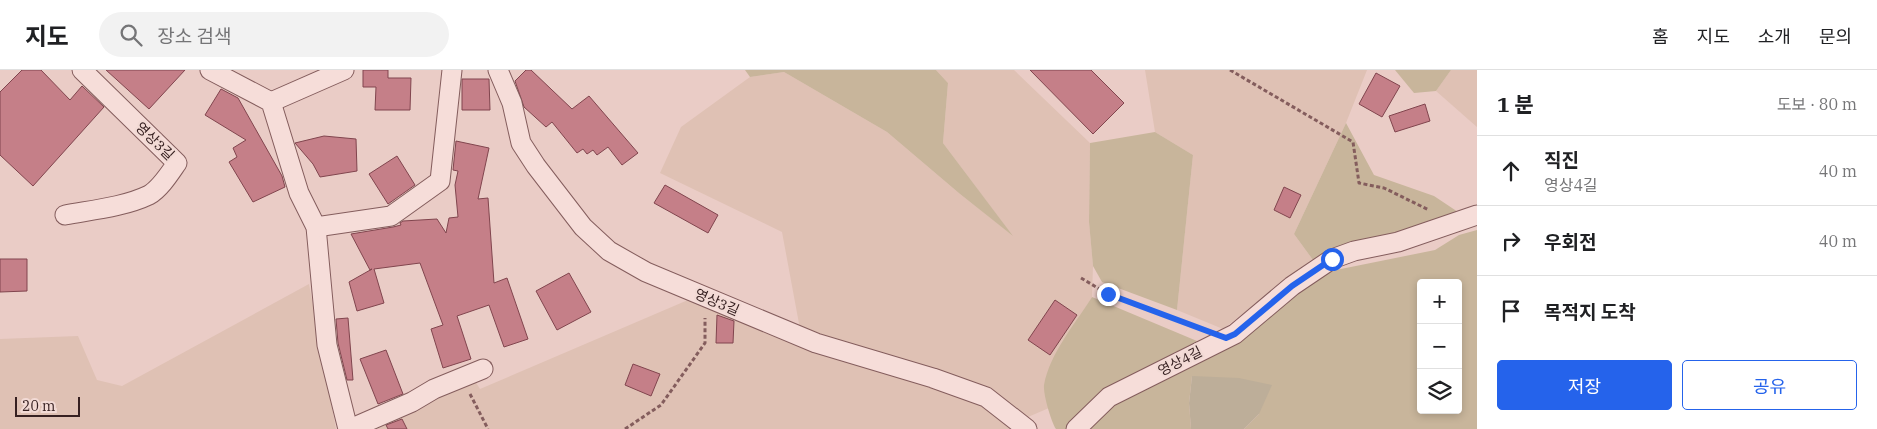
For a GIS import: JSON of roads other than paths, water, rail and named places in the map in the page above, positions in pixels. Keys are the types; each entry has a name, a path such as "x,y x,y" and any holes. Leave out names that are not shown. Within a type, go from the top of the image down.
{"street":[{"name":"영상3길","path":"65,215 121,204 150,194 169,176 177,163 82,70"},
{"path":"210,70 271,102 299,193 316,227 327,345 349,429 412,402 434,389 483,370"},
{"path":"271,102 344,70"},
{"path":"316,227 392,216 440,181 452,70"},
{"name":"영상3길","path":"498,70 512,103 521,143 536,166 584,227 609,251 646,272 816,343 933,378 986,397 1027,429"},
{"name":"영상4길","path":"1076,429 1109,397 1235,334 1292,286 1332,259 1354,251 1398,242 1477,215"}]}
